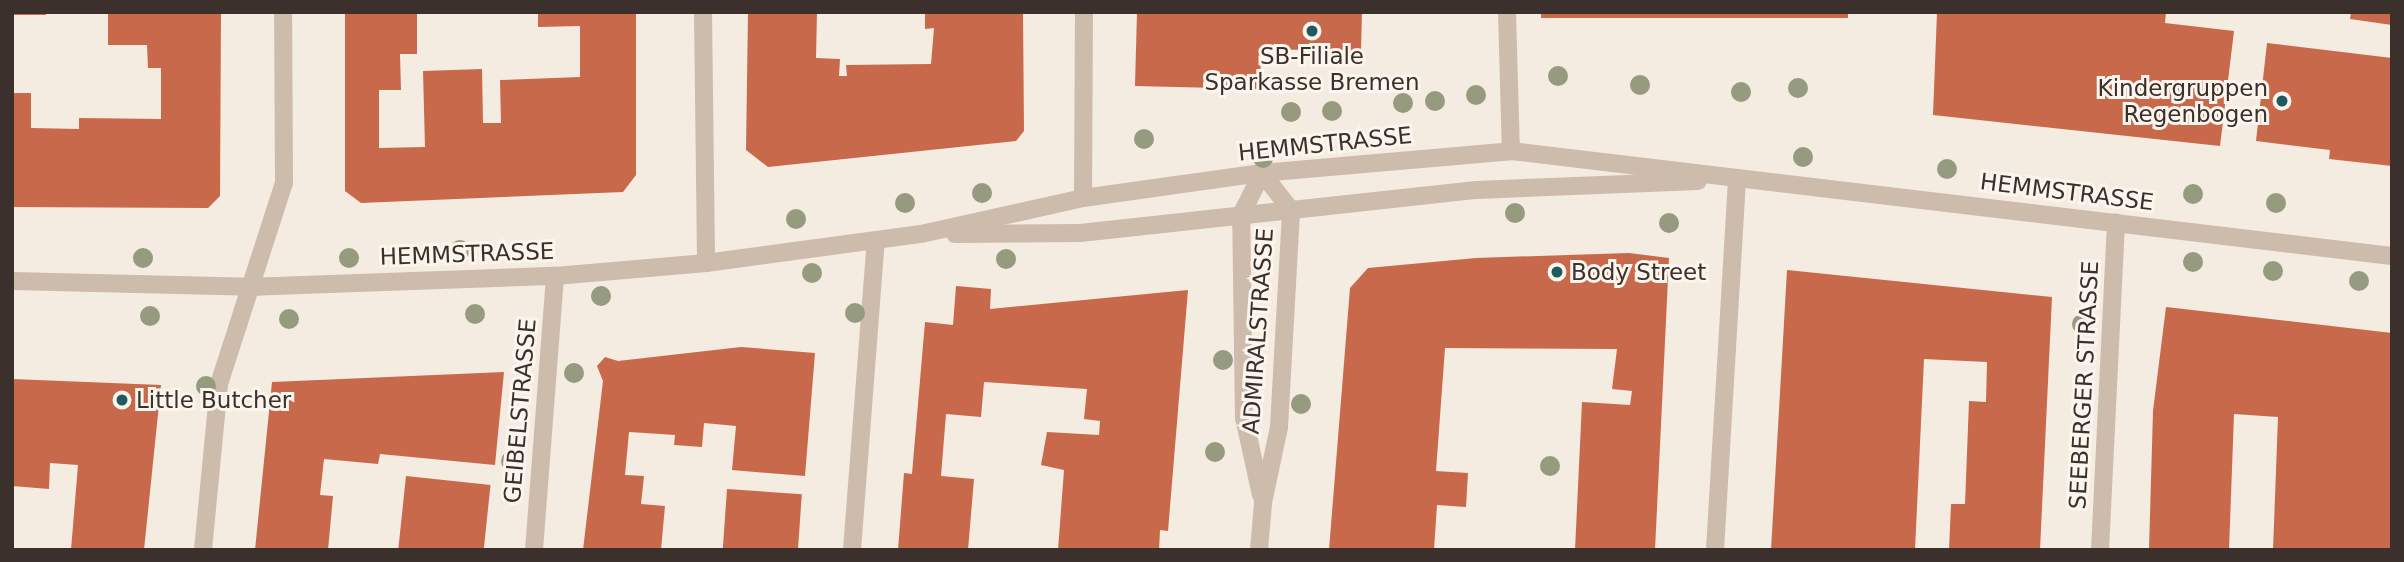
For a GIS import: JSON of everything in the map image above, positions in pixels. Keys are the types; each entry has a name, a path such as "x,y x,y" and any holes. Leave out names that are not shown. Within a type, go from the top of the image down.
{"street":[{"path":"203,550 219,384 284,183 283,12"},
{"path":"703,12 706,263"},
{"path":"1083,198 1084,12"},
{"path":"1507,12 1511,151"},
{"name":"HEMMSTRASSE","path":"12,281 250,288 555,276 706,263 921,234 1083,198 1262,173 1511,151 2392,256"},
{"name":"ADMIRALSTRASSE","path":"1259,550 1263,503 1279,427 1291,210 1262,173 1241,215 1244,418 1263,503"},
{"path":"1714,550 1737,178"},
{"name":"HEMMSTRASSE","path":"921,234 1080,233 1478,190 1737,178"},
{"name":"SEEBERGER STRASSE","path":"2100,550 2116,222"},
{"path":"852,550 876,241"},
{"name":"GEIBELSTRASSE","path":"534,550 555,276"}],"building":[{"path":"12,12 46,12 46,15 12,15"},
{"path":"108,12 221,12 220,196 208,208 12,207 12,93 31,93 31,128 79,129 79,118 161,119 161,68 148,68 147,45 108,45"},
{"path":"345,12 417,12 417,54 400,54 401,90 379,90 379,148 425,147 423,71 482,69 483,123 501,123 500,80 580,77 580,26 538,27 538,12 636,12 636,175 623,192 361,203 345,191"},
{"path":"748,12 817,12 816,58 840,59 839,76 847,76 846,65 931,64 934,28 925,29 925,12 1023,12 1024,131 1016,141 768,167 746,150"},
{"path":"1137,12 1362,12 1361,51 1261,49 1260,89 1135,86"},
{"path":"1541,12 1848,12 1848,18 1541,18"},
{"path":"1937,12 2166,12 2165,23 2234,31 2220,146 1933,115"},
{"path":"2351,12 2392,12 2392,25 2350,19"},
{"path":"2267,43 2392,58 2392,166 2329,159 2330,150 2256,141"},
{"path":"1629,253 1669,258 1655,550 1575,550 1582,402 1630,405 1632,391 1612,389 1617,349 1445,348 1436,471 1468,473 1466,507 1437,505 1434,550 1329,550 1350,288 1368,268 1476,258"},
{"path":"1787,270 2052,297 2040,550 1949,550 1951,504 1965,504 1969,401 1986,402 1987,362 1924,359 1915,550 1771,550"},
{"path":"956,286 991,289 990,309 1188,290 1168,531 1160,530 1159,550 1058,550 1064,470 1041,465 1047,432 1099,435 1100,421 1084,419 1087,389 984,382 981,417 946,414 941,476 974,479 968,550 898,550 904,473 912,474 925,322 953,325"},
{"path":"2166,307 2392,333 2392,550 2273,550 2278,417 2234,414 2229,550 2149,550 2153,411"},
{"path":"741,347 815,353 805,476 732,470 736,426 704,423 702,447 674,445 675,435 629,432 625,475 644,476 641,504 665,506 661,550 583,550 603,381 597,366 605,357 618,361"},
{"path":"504,372 495,465 380,454 378,464 324,459 320,495 333,496 328,550 255,550 272,382"},
{"path":"12,379 161,385 144,550 71,550 78,465 50,463 49,489 12,486"},
{"path":"406,476 491,485 484,550 398,550"},
{"path":"727,489 802,494 798,550 723,550"}],"place":[{"name":"SB-Filiale Sparkasse Bremen","path":"1312,31"},
{"name":"Kindergruppen Regenbogen","path":"2282,101"},
{"name":"Body Street","path":"1557,272"},
{"name":"Little Butcher","path":"122,400"}]}
